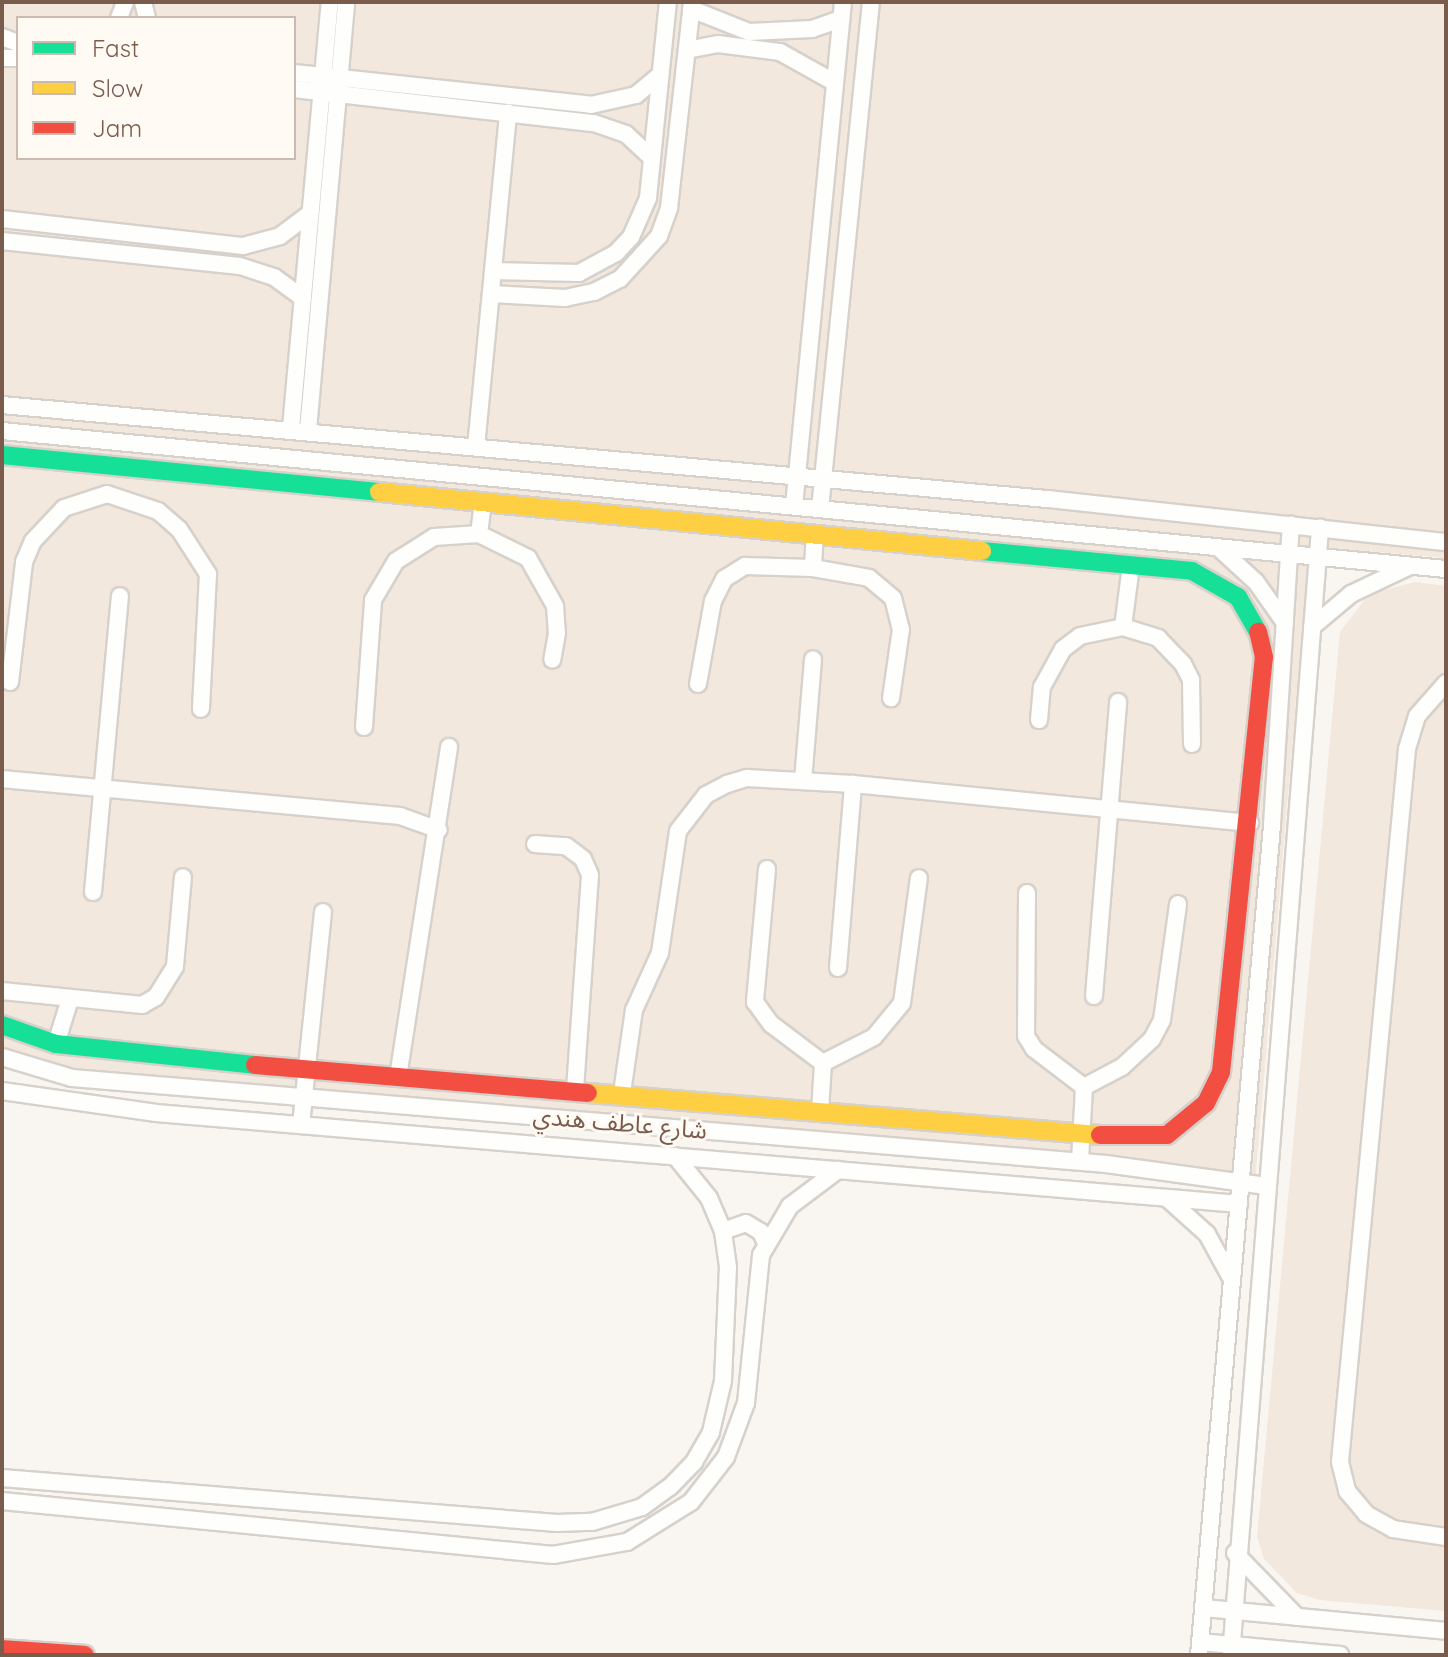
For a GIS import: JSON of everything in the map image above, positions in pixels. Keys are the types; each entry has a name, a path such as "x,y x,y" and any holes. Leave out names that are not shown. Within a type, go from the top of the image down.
{"street":[{"path":"299,429 330,85 330,2"},
{"path":"299,429 303,298 310,213 346,2"},
{"path":"493,271 558,276 589,269 616,253 642,218 668,2"},
{"path":"820,509 871,2"},
{"path":"491,294 565,298 594,292 643,260 669,208 691,6 749,32 796,31 842,10"},
{"path":"794,506 842,10"},
{"path":"687,50 749,45 780,52 834,82"},
{"path":"296,74 330,85 610,127 651,157"},
{"path":"296,89 330,85 591,105 636,95 660,75"},
{"path":"476,447 508,113"},
{"path":"2,219 243,246 280,236 310,213"},
{"path":"2,241 240,266 274,277 303,298"},
{"path":"2,405 299,429 1446,542"},
{"path":"2,431 1446,569"},
{"path":"2,455 1192,571 1216,580 1238,597 1256,624 1264,657 1263,695 1228,1036 1215,1088 1195,1115 1167,1135 1152,1139 1082,1134 622,1093 305,1070 56,1044 2,1025"},
{"path":"107,494 110,465"},
{"path":"10,682 24,562 33,541 64,508 107,494 158,511 179,529 208,574 201,709"},
{"path":"479,534 483,501"},
{"path":"1291,525 1241,1183 1200,1648 1340,1655"},
{"path":"1232,1650 1235,1553 1320,528"},
{"path":"364,727 373,600 382,579 413,546 434,537 479,534 505,542 528,558 545,580 556,619 552,660"},
{"path":"813,568 815,535"},
{"path":"1219,548 1256,582 1285,623"},
{"path":"1123,627 1131,565"},
{"path":"698,684 713,601 724,579 745,566 813,568 869,578 893,598 901,629 891,698"},
{"path":"1312,627 1366,585 1413,566"},
{"path":"93,892 120,596"},
{"path":"1039,720 1042,687 1063,649 1091,632 1123,627 1158,638 1183,664 1191,680 1192,744"},
{"path":"803,781 813,659"},
{"path":"1446,683 1417,716 1407,749 1340,1462 1347,1491 1366,1514 1393,1529 1446,1537"},
{"path":"1094,996 1118,702"},
{"path":"398,1077 439,830 449,747"},
{"path":"622,1093 634,1010 660,953 678,831 706,795 727,784 747,778 853,784 1250,823"},
{"path":"2,779 400,816 439,830"},
{"path":"838,968 853,784"},
{"path":"535,844 566,846 583,859 590,875 575,1090"},
{"path":"767,869 755,1002 771,1024 823,1063"},
{"path":"2,991 142,1005 156,997 175,966 183,877"},
{"path":"823,1063 874,1037 902,1003 919,878"},
{"path":"1027,893 1026,1036 1034,1049 1084,1087"},
{"path":"1084,1087 1139,1054 1157,1030 1178,904"},
{"path":"301,1125 323,912"},
{"path":"56,1044 70,999"},
{"name":"شارع عاطف هندي","path":"2,1057 72,1078 1080,1161 1267,1186"},
{"path":"820,1111 823,1063"},
{"path":"1080,1161 1084,1087"},
{"name":"شارع عاطف هندي","path":"2,1091 156,1113 1239,1204"},
{"path":"2,1478 557,1523 626,1514 683,1475 717,1415 728,1267 723,1231 709,1198 675,1156"},
{"path":"2,1501 553,1555 627,1542 691,1502 735,1440 746,1403 757,1269 766,1243 800,1195 838,1170"},
{"path":"1197,1201 1208,1188 1201,1177"},
{"path":"1167,1198 1207,1234 1232,1282"},
{"path":"723,1231 746,1223 757,1228 766,1243"},
{"path":"1235,1553 1297,1617"},
{"path":"1204,1608 1446,1631"},
{"path":"2,1649 85,1655"}],"shaded area":[{"path":"2,2 1446,2 1446,558 1309,546 1255,1184 42,1070 2,1057"},
{"path":"1415,582 1446,586 1446,1611 1320,1600 1297,1593 1264,1559 1257,1537 1340,632 1369,594"}],"traffic: fast":[{"path":"2,455 379,492"},
{"path":"982,551 1192,571 1238,597 1258,632"},
{"path":"2,1025 56,1044 255,1065"}],"traffic: slow":[{"path":"379,492 982,551"},
{"path":"588,1093 1100,1135"}],"traffic: jam":[{"path":"1100,1135 1167,1135 1206,1103 1221,1072 1264,657 1258,632"},
{"path":"255,1065 588,1093"},
{"path":"2,1649 85,1655"}]}
